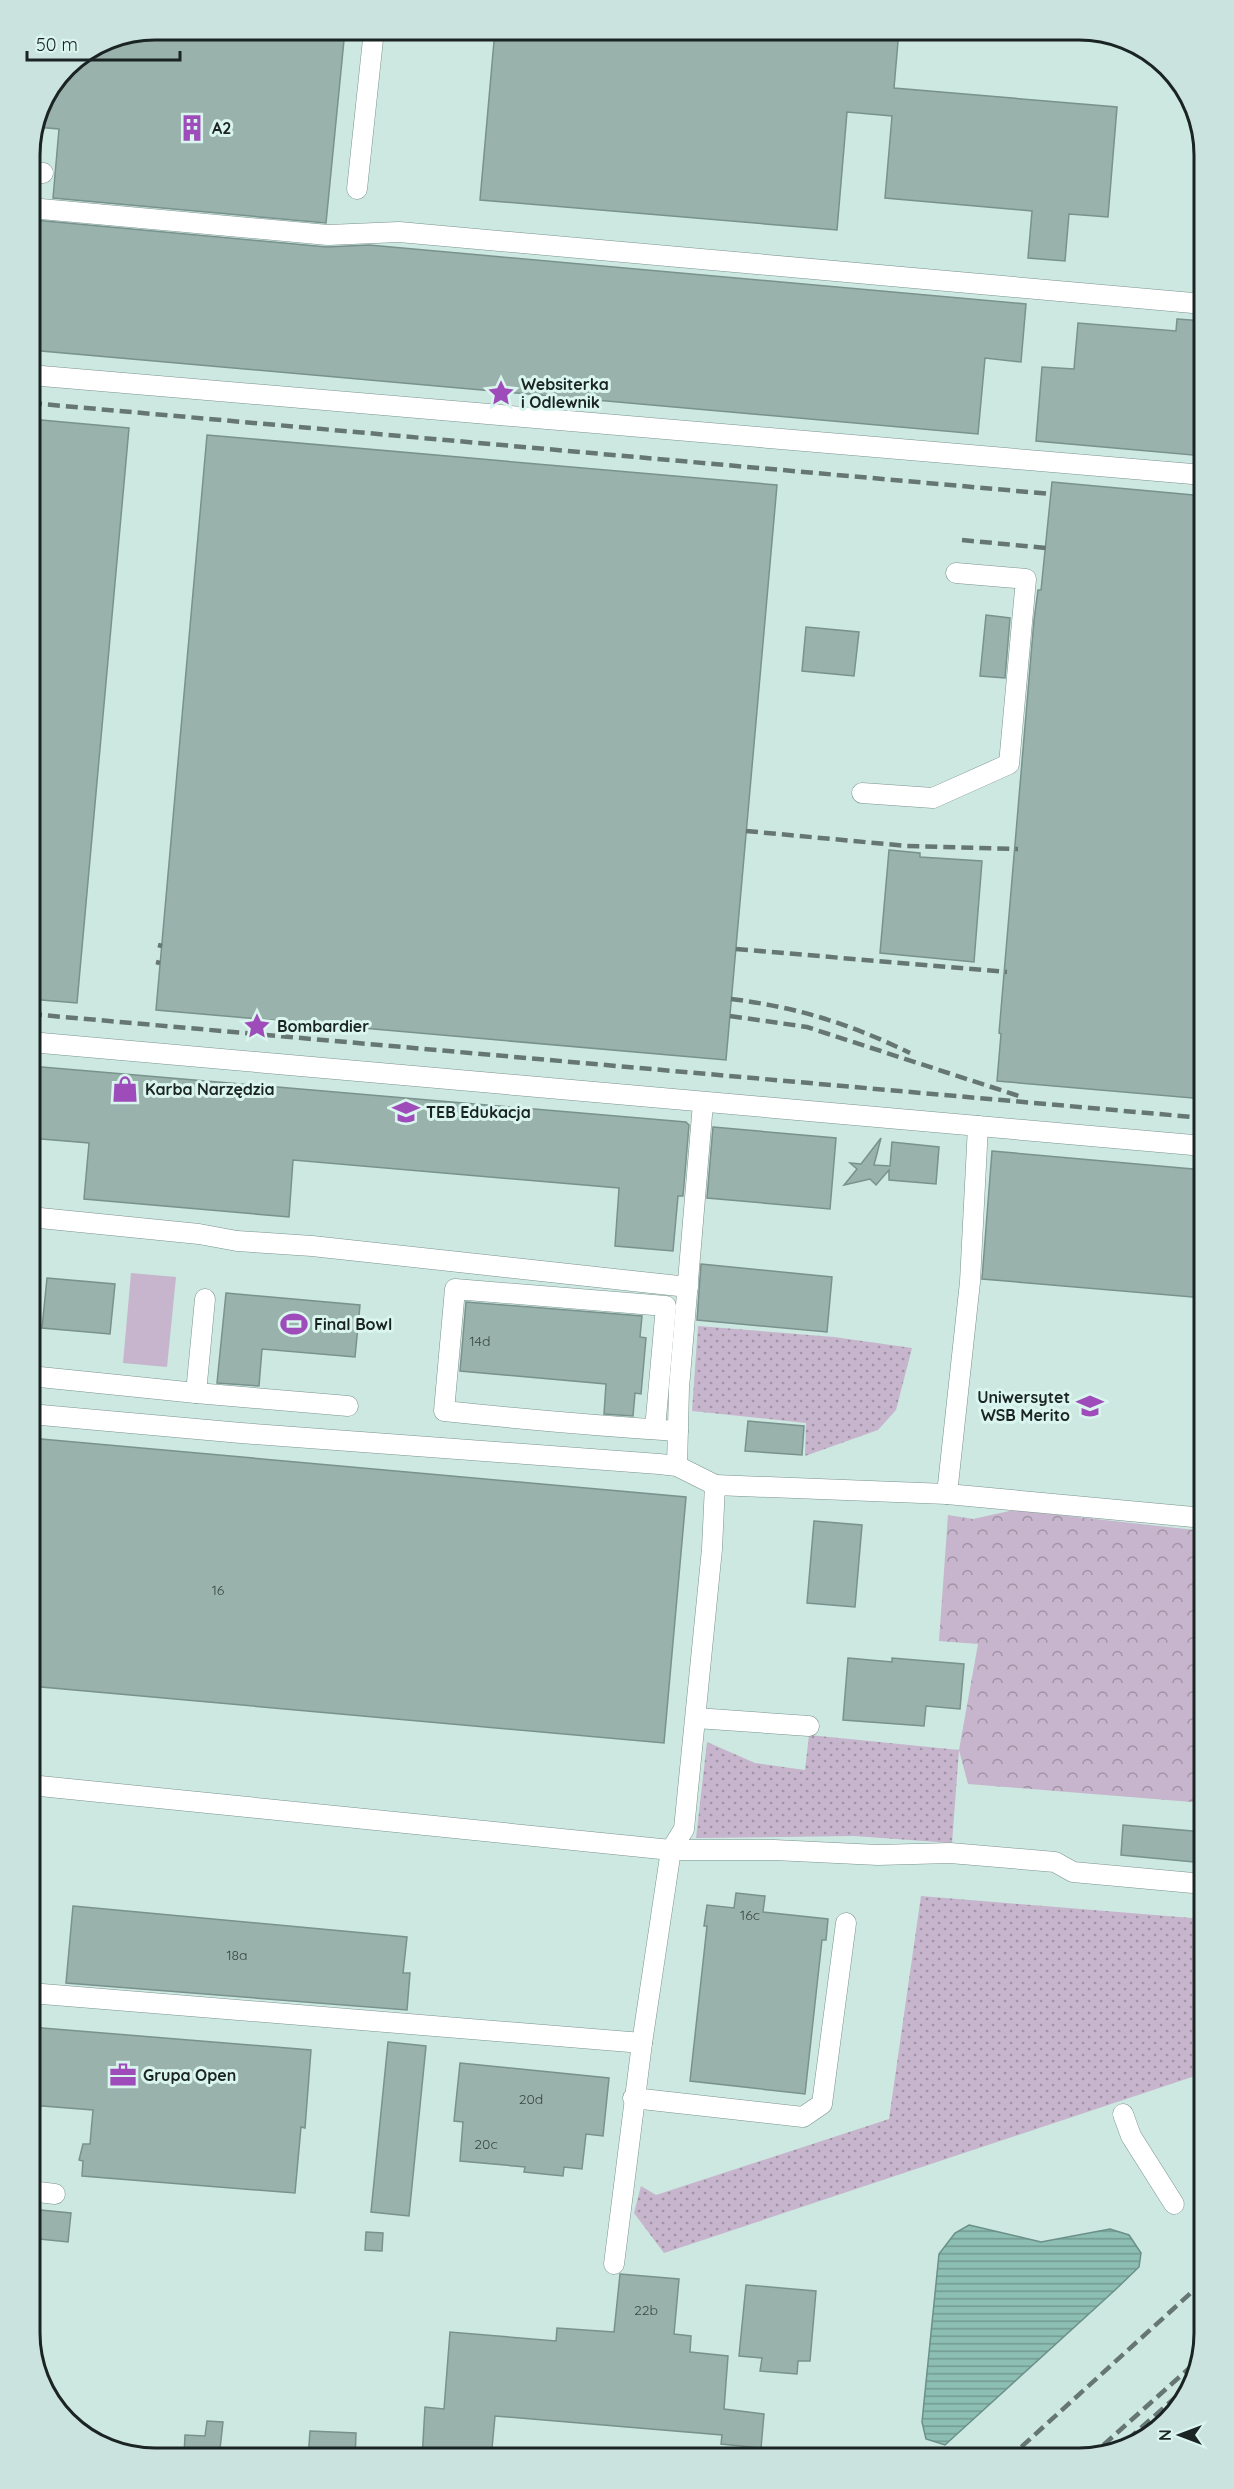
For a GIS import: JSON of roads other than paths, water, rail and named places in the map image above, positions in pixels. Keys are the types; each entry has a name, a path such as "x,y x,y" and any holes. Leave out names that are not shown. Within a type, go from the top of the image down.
{"street":[{"path":"357,189 373,41"},
{"path":"41,209 328,235 399,232 1194,303"},
{"path":"41,376 1194,474"},
{"path":"862,792 933,798 1009,764 1026,579 956,573"},
{"path":"41,1043 1194,1145"},
{"path":"677,1466 688,1287 703,1103"},
{"path":"947,1494 970,1282 978,1126"},
{"path":"41,1218 199,1234 237,1241 312,1246 688,1287"},
{"path":"655,1429 666,1306 454,1289 444,1411 678,1431"},
{"path":"196,1393 205,1299"},
{"path":"40,1377 348,1406"},
{"path":"40,1415 241,1433 677,1466 716,1485 947,1494 1194,1517"},
{"path":"614,2264 633,2098 671,1850 684,1829 716,1485"},
{"path":"696,1718 809,1726"},
{"path":"40,1786 671,1850 774,1850 878,1855 950,1853 1055,1862 1073,1872 1194,1883"},
{"path":"633,2098 803,2117 822,2104 846,1923"},
{"path":"40,1994 642,2043"},
{"path":"1123,2114 1131,2136 1174,2204"},
{"path":"40,2192 55,2194"}],"railway":[{"path":"41,404 1051,494"},
{"path":"962,540 1046,548"},
{"path":"746,831 907,846 1018,849"},
{"path":"158,945 162,946"},
{"path":"736,949 1007,972"},
{"path":"156,962 160,963"},
{"path":"731,999 755,1002 823,1018 866,1033 910,1053"},
{"path":"41,1015 1194,1117"},
{"path":"730,1016 807,1027 1022,1097"},
{"path":"1020,2448 1194,2290"},
{"path":"1103,2446 1187,2370"},
{"path":"1134,2434 1172,2401"}],"place":[{"name":"A2","path":"192,128"},
{"name":"Websiterka i Odlewnik","path":"501,393"},
{"name":"Bombardier","path":"257,1026"},
{"name":"Karba Narzędzia","path":"125,1089"},
{"name":"TEB Edukacja","path":"406,1112"},
{"name":"Final Bowl","path":"294,1324"},
{"name":"Uniwersytet WSB Merito","path":"1090,1406"},
{"name":"Grupa Open","path":"123,2075"}]}
